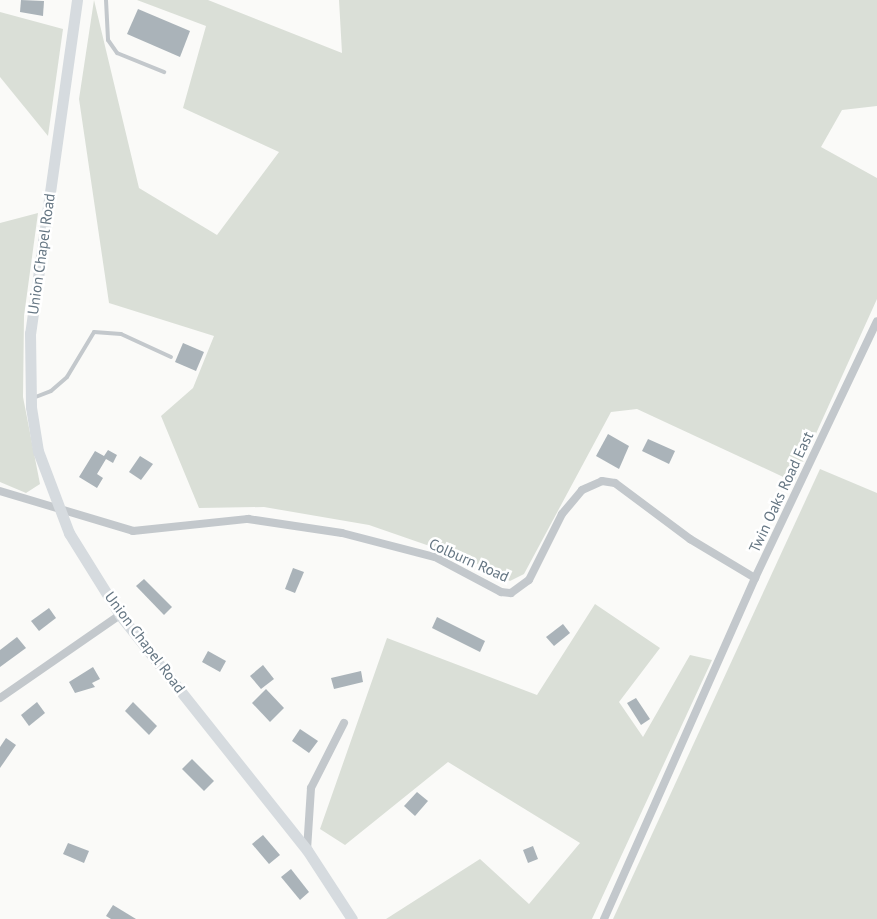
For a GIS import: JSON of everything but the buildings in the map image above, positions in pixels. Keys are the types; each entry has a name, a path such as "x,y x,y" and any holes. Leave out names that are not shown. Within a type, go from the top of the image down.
{"street":[{"name":"Union Chapel Road","path":"77,0 30,333 30,398 38,451 61,512 120,615 307,850 352,919"},
{"name":"Twin Oaks Road East","path":"604,919 755,578 877,322"},
{"name":"Colburn Road","path":"61,512 143,532 216,519 342,533 435,558 501,592 512,593 529,580 562,514 582,490 602,481 615,483 690,539 755,578"},
{"path":"0,491 61,512"},
{"path":"0,698 120,615"},
{"path":"307,850 311,788 344,723"}],"lane":[{"path":"106,0 108,40 117,53 164,72"},
{"path":"30,398 51,391 67,378 94,332 121,334 171,357"}],"shaded area":[{"path":"94,0 139,188 217,235 279,152 183,108 206,26 137,0 208,0 342,53 339,0 877,0 877,106 842,110 821,147 877,178 877,299 794,482 637,409 611,412 524,574 510,581 470,560 369,525 264,507 199,508 161,416 193,388 214,336 109,303 79,99"},
{"path":"0,12 63,29 48,136 0,77"},
{"path":"38,213 24,316 23,397 40,484 26,493 0,482 0,223"},
{"path":"820,469 877,493 877,919 613,919"},
{"path":"595,604 660,648 619,702 643,737 690,655 712,660 592,919 386,919 480,859 529,904 580,843 448,762 345,845 320,829 387,638 537,695"}]}
